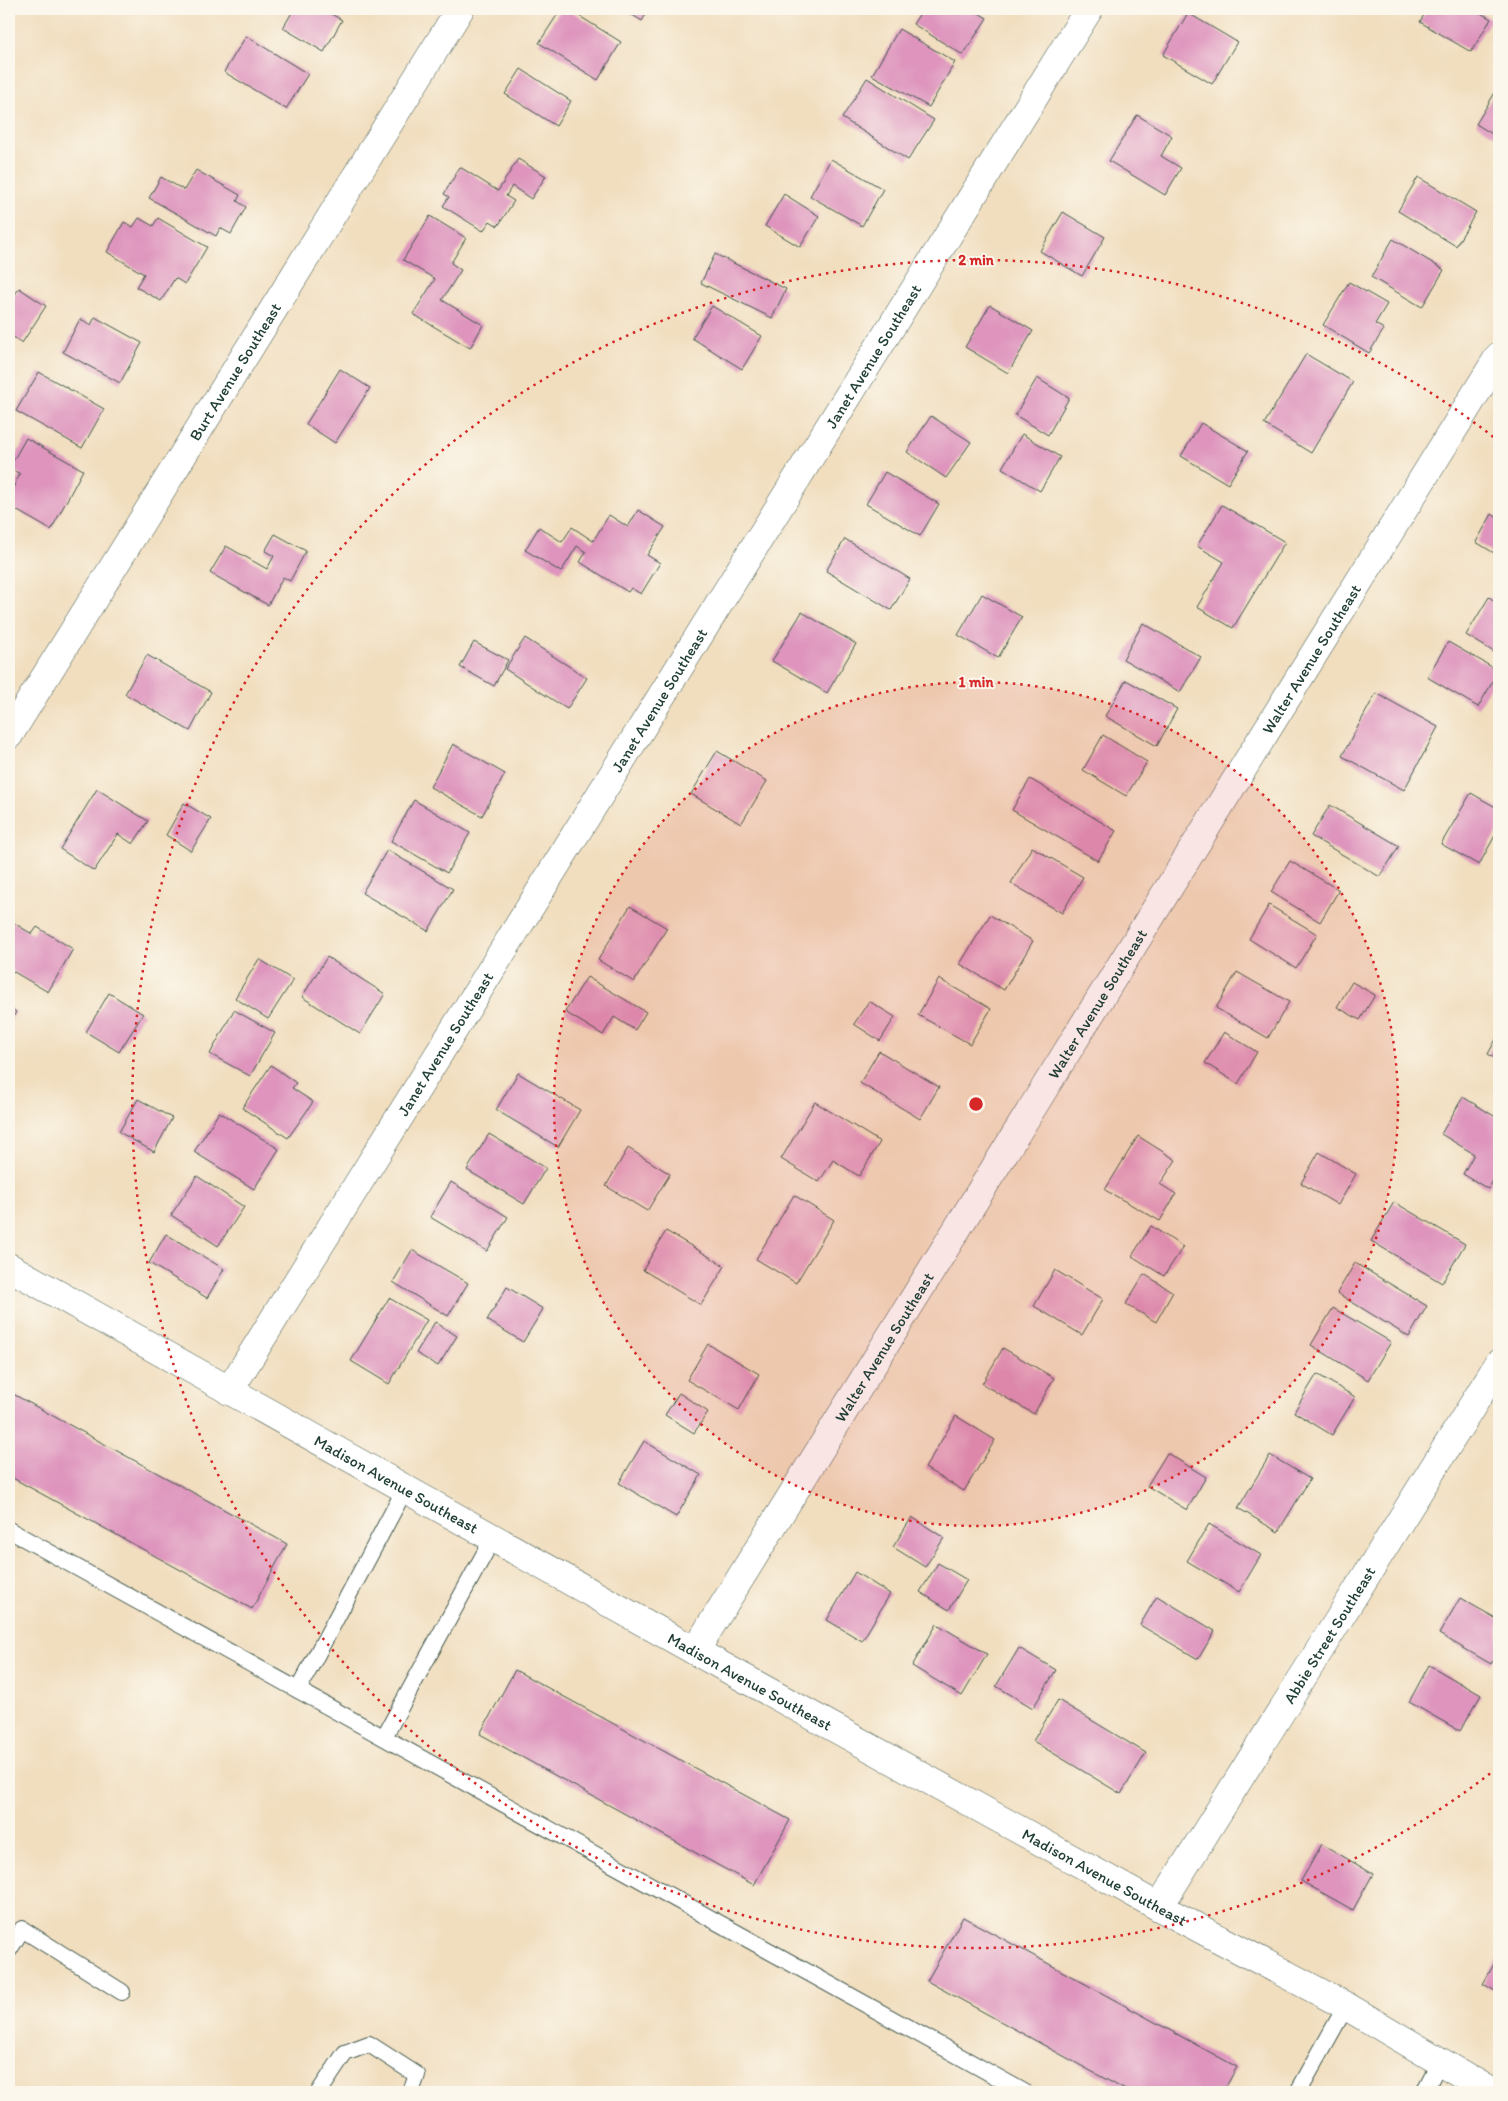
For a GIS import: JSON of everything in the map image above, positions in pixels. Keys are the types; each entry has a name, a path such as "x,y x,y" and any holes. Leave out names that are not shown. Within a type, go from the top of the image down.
{"street":[{"name":"Burt Avenue Southeast","path":"9,735 460,9"},
{"name":"Janet Avenue Southeast","path":"229,1391 1089,9"},
{"name":"Walter Avenue Southeast","path":"694,1650 1499,356"},
{"name":"Madison Avenue Southeast","path":"9,1267 694,1650 1159,1907 1346,2006 1492,2092"},
{"name":"Abbie Street Southeast","path":"1159,1907 1499,1362"}],"lane":[{"path":"298,1690 405,1489"},
{"path":"9,1530 1024,2092"},
{"path":"384,1737 494,1538"},
{"path":"9,1950 22,1929 122,1992"},
{"path":"1298,2092 1346,2006"},
{"path":"319,2092 345,2052 369,2044 417,2075 411,2092"},
{"path":"1424,2092 1440,2061"}],"building":[{"path":"294,9 322,9 342,20 324,52 283,28"},
{"path":"561,9 568,9 621,42 598,80 539,43"},
{"path":"623,9 649,9 642,21"},
{"path":"923,9 972,9 987,18 963,55 913,24"},
{"path":"1427,9 1474,9 1491,19 1471,52 1420,22"},
{"path":"1188,13 1237,42 1212,84 1163,55"},
{"path":"899,29 955,62 929,107 872,75"},
{"path":"246,36 308,74 286,109 224,72"},
{"path":"521,69 571,101 556,126 505,94"},
{"path":"867,78 934,120 908,160 842,118"},
{"path":"1499,86 1499,138 1476,124"},
{"path":"1137,115 1172,136 1161,156 1181,168 1165,195 1109,161"},
{"path":"518,159 546,176 531,199 512,186 506,196 514,201 498,226 490,221 483,231 443,206 449,197 444,194 460,167 498,191"},
{"path":"831,159 883,189 862,226 810,196"},
{"path":"196,170 240,195 237,201 246,207 231,234 220,228 216,236 149,198 161,177 184,190"},
{"path":"1418,177 1476,212 1456,246 1398,211"},
{"path":"784,194 819,216 800,247 765,226"},
{"path":"1063,212 1105,237 1082,276 1040,251"},
{"path":"430,216 466,238 451,263 461,270 442,300 483,325 470,348 413,314 435,279 403,260"},
{"path":"139,218 153,226 158,218 207,247 185,284 175,278 161,301 136,287 144,274 107,252 124,222 133,227"},
{"path":"1393,239 1444,270 1422,307 1371,277"},
{"path":"715,254 786,289 772,318 701,283"},
{"path":"1349,282 1387,304 1375,324 1384,329 1369,353 1323,325"},
{"path":"19,288 46,306 22,343 9,334 9,304"},
{"path":"990,305 1033,331 1008,373 965,347"},
{"path":"712,306 762,336 742,369 692,338"},
{"path":"95,317 142,343 120,383 63,352 80,319 91,325"},
{"path":"1306,354 1353,382 1311,453 1264,424"},
{"path":"340,369 370,388 335,443 306,424"},
{"path":"39,372 104,409 82,448 16,411"},
{"path":"1037,378 1069,398 1048,435 1015,415"},
{"path":"931,416 971,442 946,478 907,452"},
{"path":"1201,423 1248,451 1228,484 1181,456"},
{"path":"1022,434 1060,457 1040,491 1002,468"},
{"path":"26,438 83,470 51,530 9,506 9,495 20,474 9,468"},
{"path":"885,472 939,504 920,536 866,504"},
{"path":"1222,505 1285,542 1233,628 1197,607 1224,562 1197,546"},
{"path":"638,510 665,527 647,555 660,563 641,594 631,588 628,592 580,562 586,552 577,546 561,572 525,550 539,527 562,542 572,527 593,541 609,515 628,527"},
{"path":"1492,514 1499,519 1499,556 1476,542"},
{"path":"275,534 306,551 290,581 283,577 268,605 210,573 226,546 267,569 274,556 265,551"},
{"path":"845,539 910,579 891,610 826,571"},
{"path":"982,594 1022,617 998,658 958,635"},
{"path":"1489,597 1499,604 1499,655 1466,635"},
{"path":"802,612 856,644 827,693 772,661"},
{"path":"1143,623 1201,657 1180,692 1123,659"},
{"path":"525,638 587,678 567,709 505,669"},
{"path":"474,642 508,660 494,686 460,667"},
{"path":"1448,642 1499,671 1478,707 1427,677"},
{"path":"147,655 211,692 190,731 125,694"},
{"path":"1126,680 1177,709 1157,746 1105,716"},
{"path":"1376,693 1438,727 1404,790 1342,756"},
{"path":"1103,735 1147,762 1126,796 1083,770"},
{"path":"453,744 505,774 482,816 430,787"},
{"path":"717,751 767,781 741,824 691,794"},
{"path":"1030,779 1116,831 1098,861 1012,810"},
{"path":"97,789 148,821 133,844 118,834 94,871 60,849"},
{"path":"1471,793 1499,809 1499,828 1479,865 1441,844"},
{"path":"414,800 470,833 447,873 391,841"},
{"path":"184,803 211,819 191,851 166,835"},
{"path":"1330,805 1399,846 1380,877 1311,836"},
{"path":"1032,847 1083,877 1062,913 1011,883"},
{"path":"387,850 453,889 428,931 362,893"},
{"path":"1290,861 1339,890 1320,922 1271,892"},
{"path":"1269,905 1317,934 1296,968 1249,939"},
{"path":"630,906 667,928 634,982 598,960"},
{"path":"990,915 1033,941 1004,990 960,964"},
{"path":"9,920 32,934 37,927 73,949 48,992 9,969"},
{"path":"327,957 385,994 360,1034 302,997"},
{"path":"259,959 293,980 268,1019 235,998"},
{"path":"1237,972 1289,1002 1268,1038 1216,1008"},
{"path":"587,977 646,1012 635,1030 614,1017 603,1035 565,1012"},
{"path":"939,979 991,1009 970,1044 918,1015"},
{"path":"1352,982 1375,995 1360,1020 1337,1007"},
{"path":"109,993 143,1014 119,1052 86,1032"},
{"path":"869,1001 895,1017 880,1041 854,1024"},
{"path":"9,1007 16,1012 9,1024"},
{"path":"234,1010 275,1033 250,1076 210,1054"},
{"path":"1224,1032 1257,1052 1238,1084 1205,1063"},
{"path":"1499,1034 1499,1061 1488,1054"},
{"path":"879,1051 939,1087 920,1119 860,1083"},
{"path":"271,1065 296,1083 292,1088 313,1102 288,1138 242,1108"},
{"path":"518,1073 580,1110 558,1147 496,1110"},
{"path":"1463,1097 1499,1119 1499,1171 1488,1189 1463,1174 1474,1154 1441,1134"},
{"path":"138,1099 172,1118 154,1152 119,1132"},
{"path":"815,1102 880,1142 859,1176 833,1160 819,1182 781,1159"},
{"path":"219,1112 279,1149 254,1189 194,1152"},
{"path":"489,1134 546,1168 524,1204 467,1170"},
{"path":"1138,1136 1176,1160 1160,1184 1176,1194 1160,1221 1105,1190"},
{"path":"628,1148 670,1174 647,1211 606,1186"},
{"path":"1319,1152 1356,1174 1338,1205 1301,1183"},
{"path":"197,1176 244,1207 218,1246 171,1215"},
{"path":"451,1182 508,1217 487,1251 430,1217"},
{"path":"794,1195 834,1220 796,1283 756,1259"},
{"path":"1394,1202 1465,1244 1442,1283 1371,1241"},
{"path":"1151,1226 1183,1247 1164,1276 1132,1256"},
{"path":"666,1231 725,1266 701,1305 643,1270"},
{"path":"166,1234 224,1269 207,1298 149,1263"},
{"path":"412,1250 468,1283 448,1316 393,1282"},
{"path":"1355,1263 1427,1306 1409,1337 1337,1293"},
{"path":"1055,1270 1103,1299 1082,1335 1034,1306"},
{"path":"1144,1274 1173,1292 1156,1322 1126,1304"},
{"path":"507,1287 543,1309 523,1342 487,1320"},
{"path":"389,1298 427,1320 389,1384 351,1361"},
{"path":"1333,1308 1391,1342 1368,1380 1311,1345"},
{"path":"435,1322 457,1336 438,1366 416,1353"},
{"path":"708,1344 759,1374 739,1410 687,1380"},
{"path":"1003,1348 1054,1378 1034,1414 982,1384"},
{"path":"1317,1374 1355,1397 1332,1435 1294,1412"},
{"path":"679,1393 708,1412 694,1433 665,1415"},
{"path":"13,1394 287,1544 252,1609 9,1476 9,1402"},
{"path":"956,1416 995,1440 964,1491 925,1468"},
{"path":"644,1441 701,1475 676,1517 619,1483"},
{"path":"1167,1453 1206,1477 1187,1510 1147,1486"},
{"path":"1270,1455 1310,1479 1278,1532 1238,1508"},
{"path":"912,1517 944,1538 925,1567 893,1547"},
{"path":"1209,1524 1261,1555 1239,1592 1187,1561"},
{"path":"938,1563 967,1580 949,1610 920,1592"},
{"path":"855,1572 890,1594 862,1641 827,1620"},
{"path":"1157,1596 1215,1631 1198,1659 1140,1625"},
{"path":"1460,1598 1499,1620 1499,1649 1491,1664 1439,1634"},
{"path":"937,1624 987,1654 962,1696 912,1666"},
{"path":"1019,1648 1056,1670 1033,1708 996,1686"},
{"path":"1429,1665 1481,1695 1460,1731 1409,1702"},
{"path":"515,1670 790,1820 754,1885 480,1734"},
{"path":"1058,1700 1146,1753 1121,1794 1033,1741"},
{"path":"1322,1844 1373,1874 1353,1910 1301,1881"},
{"path":"963,1917 1237,2067 1223,2092 1129,2092 927,1981"},
{"path":"1499,1955 1499,1993 1483,1984"},
{"path":"505,2087 513,2092 502,2092"}]}
